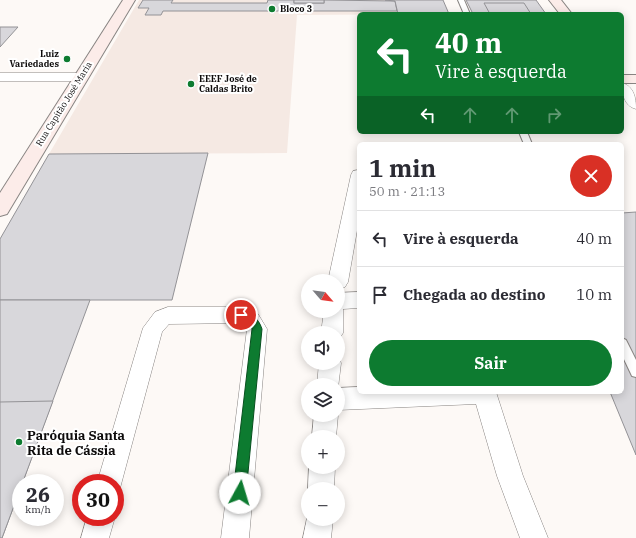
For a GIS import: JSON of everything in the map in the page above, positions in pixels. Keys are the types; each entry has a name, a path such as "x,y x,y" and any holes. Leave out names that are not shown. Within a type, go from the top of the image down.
{"main road":[{"name":"Rua Capitão José Maria","path":"0,209 129,0"},
{"path":"555,0 564,12"},
{"path":"624,69 636,69"},
{"path":"624,79 636,79"}],"street":[{"path":"0,77 81,77"},
{"path":"624,90 636,105"},
{"path":"340,274 353,228 357,193"},
{"path":"345,301 357,300"},
{"path":"112,474 153,328 162,318 168,315 241,315 249,318 255,323 257,329 235,538"},
{"path":"345,399 442,394"},
{"path":"485,394 510,476 534,538"},
{"path":"95,538 98,526"},
{"path":"317,538 318,526"}],"lane":[{"path":"460,0 466,12"},
{"path":"624,347 636,372"}],"shaded area":[{"name":"EEEF José de Caldas Brito","path":"139,0 443,0 448,12 357,12 357,15 297,15 287,153 49,154"}],"building":[{"name":"Bloco 3","path":"143,0 173,0 171,3 267,3 268,0 294,0 294,3 324,3 324,0 395,1 397,11 163,11 161,15 145,15 149,8 138,8"},
{"path":"294,0 324,0 324,3 294,3"},
{"path":"385,0 443,0 448,12 398,12 395,1"},
{"path":"466,0 536,0 545,12 472,12"},
{"path":"484,3 524,3 530,12 489,12"},
{"path":"0,27 18,27 0,47"},
{"path":"208,153 172,300 0,300 0,239 49,154"},
{"path":"636,212 636,455 611,394 624,394 624,213"},
{"name":"Paróquia Santa Rita de Cássia","path":"0,300 90,300 26,474 12,474 12,511 2,538 0,538"},
{"path":"53,401 26,474 12,474 12,511 2,538 0,538 0,402"}],"place":[{"name":"Bloco 3","path":"272,9"},
{"name":"Luiz Variedades","path":"67,59"},
{"name":"EEEF José de Caldas Brito","path":"191,84"},
{"name":"Paróquia Santa Rita de Cássia","path":"19,442"}],"route":[{"path":"240,493 257,329 255,323 249,318 241,315"}]}
